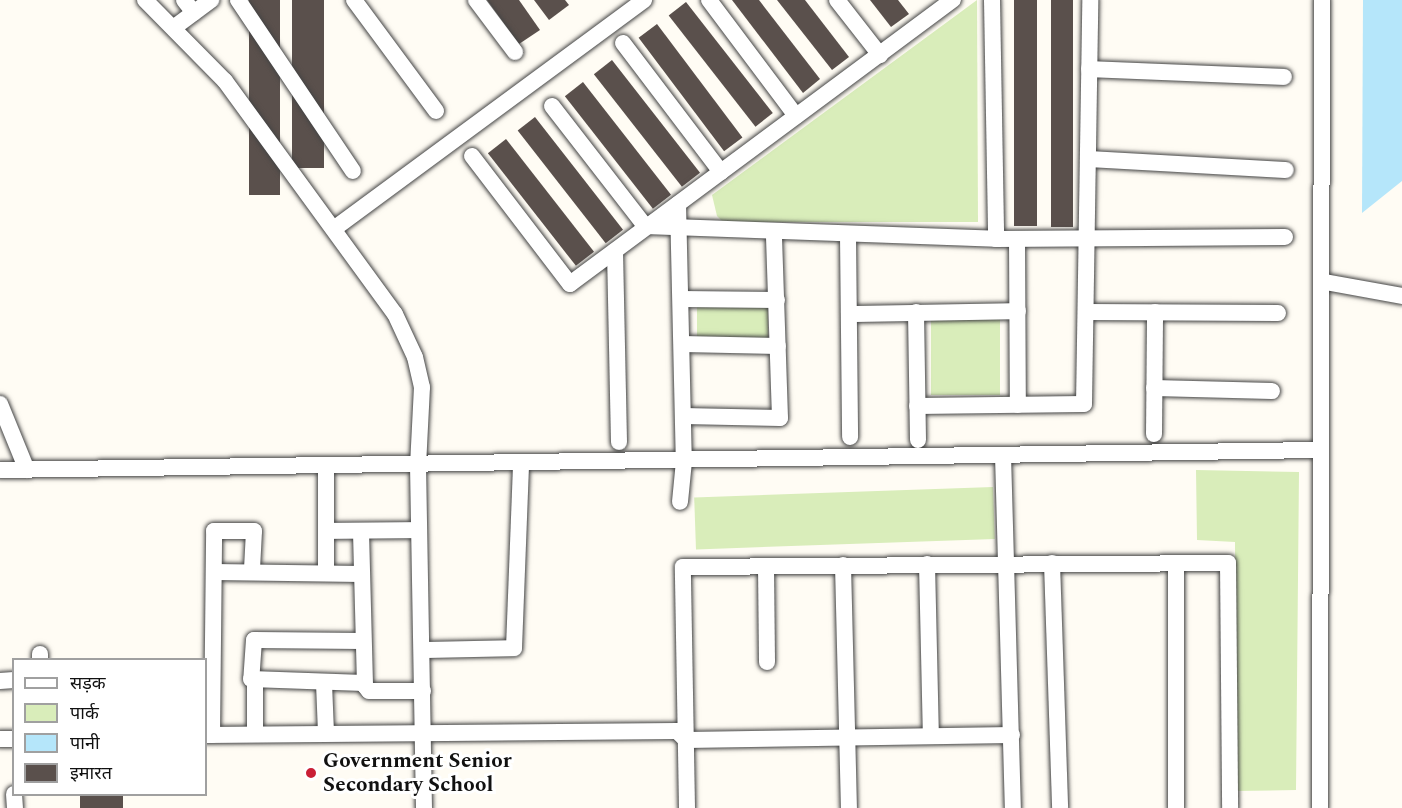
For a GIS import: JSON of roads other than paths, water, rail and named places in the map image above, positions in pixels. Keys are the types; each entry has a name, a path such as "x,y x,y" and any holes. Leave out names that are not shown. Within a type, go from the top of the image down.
{"street":[{"path":"145,0 176,26 225,81 335,228 395,314 415,357 422,387 418,465 424,808"},
{"path":"176,26 189,6 211,0"},
{"path":"238,0 353,171"},
{"path":"354,0 436,111"},
{"path":"476,0 515,52"},
{"path":"335,228 644,0"},
{"path":"709,0 796,117"},
{"path":"837,0 880,55"},
{"path":"472,156 570,284 645,226 953,0"},
{"path":"992,0 996,239"},
{"path":"917,406 1084,404 1086,312 1084,238 1088,159 1090,0"},
{"path":"1320,808 1321,450 1325,282 1322,0"},
{"path":"623,43 721,172"},
{"path":"1089,69 1284,77"},
{"path":"552,106 645,226 678,232 996,239 1285,237"},
{"path":"1088,159 1286,170"},
{"path":"678,204 684,461 680,502"},
{"path":"683,416 780,418 774,235"},
{"path":"848,236 850,437"},
{"path":"1017,239 1018,405"},
{"path":"615,251 619,442"},
{"path":"1325,282 1402,296"},
{"path":"681,299 777,300"},
{"path":"849,314 1017,311"},
{"path":"916,312 918,440"},
{"path":"1086,312 1278,313"},
{"path":"1154,434 1155,312"},
{"path":"682,344 778,346"},
{"path":"1154,388 1272,391"},
{"path":"0,404 27,470"},
{"path":"0,470 521,464 1321,450"},
{"path":"1003,455 1013,808"},
{"path":"422,650 514,648 521,464"},
{"path":"326,466 326,573"},
{"path":"327,531 419,530"},
{"path":"252,570 254,531 214,531 209,735 423,731 677,731 686,740 1012,735"},
{"path":"361,532 364,683 369,691 423,691"},
{"path":"1052,563 1060,808"},
{"path":"687,808 683,567 1228,563 1230,808"},
{"path":"927,564 931,735"},
{"path":"1176,564 1176,808"},
{"path":"843,565 849,808"},
{"path":"766,566 767,662"},
{"path":"214,572 252,570 361,574"},
{"path":"255,734 254,640 362,641"},
{"path":"255,683 364,683"},
{"path":"324,683 326,733"}],"water":[{"path":"1363,0 1402,0 1402,181 1362,213"}],"place":[{"name":"Government Senior Secondary School","path":"311,773"}]}
